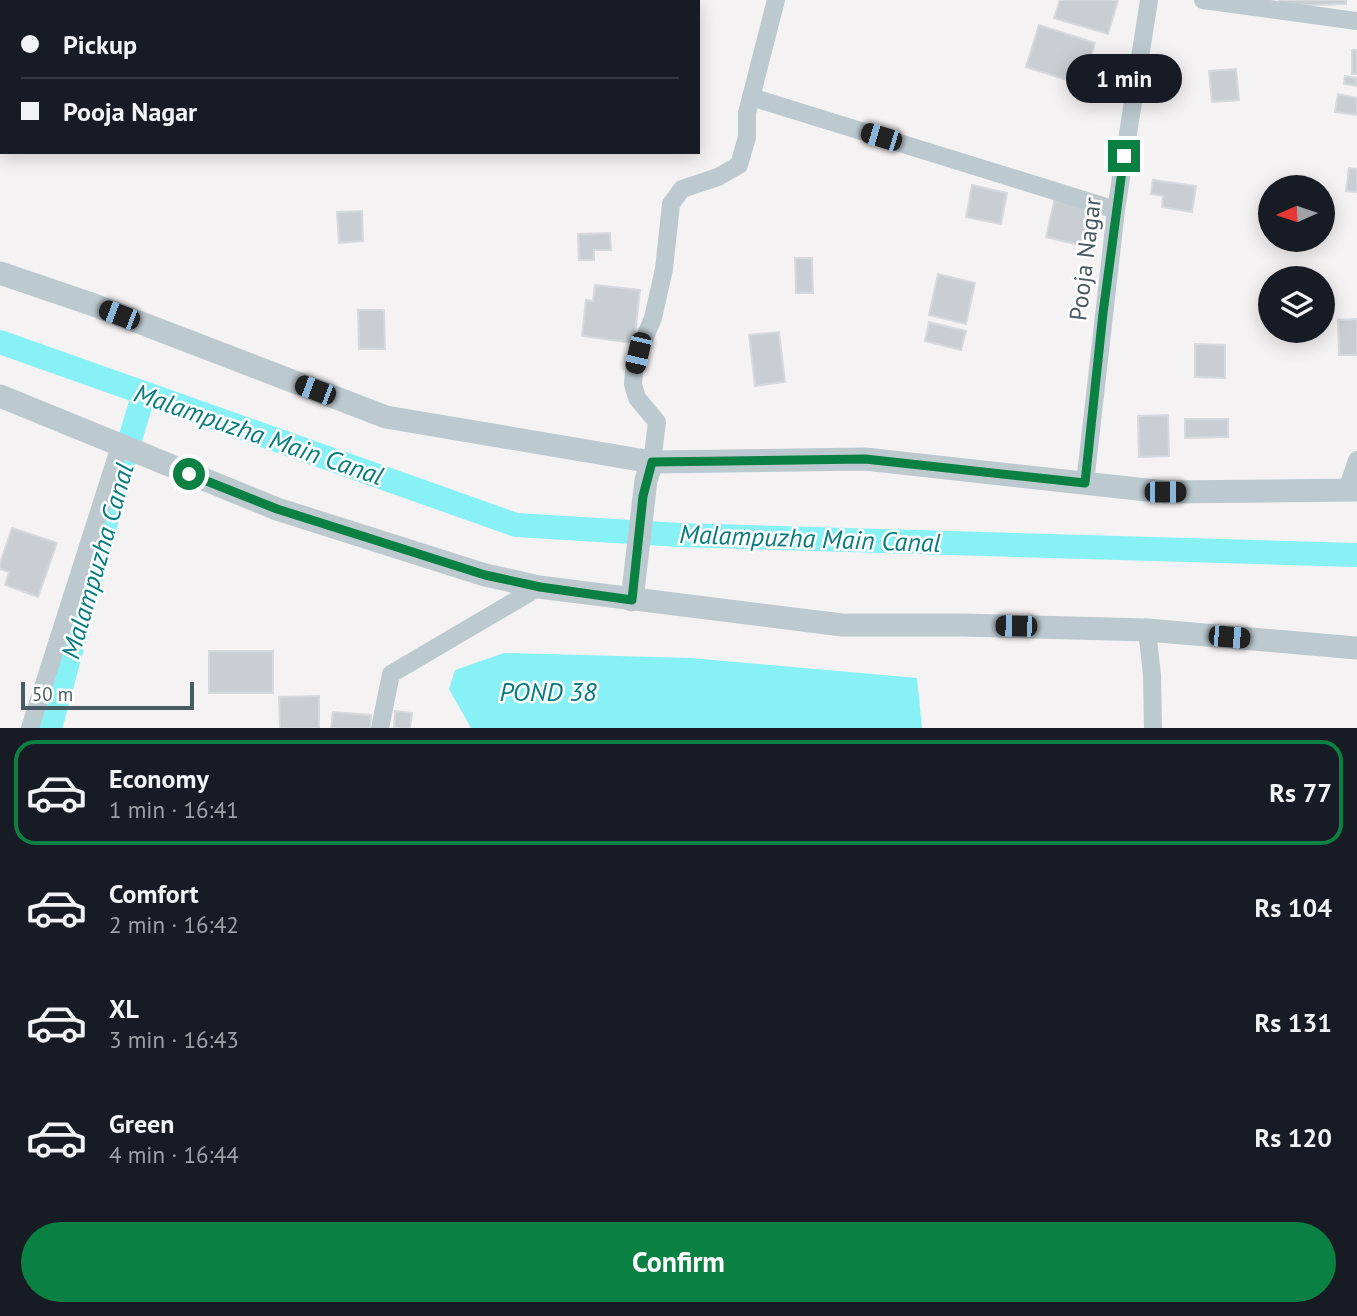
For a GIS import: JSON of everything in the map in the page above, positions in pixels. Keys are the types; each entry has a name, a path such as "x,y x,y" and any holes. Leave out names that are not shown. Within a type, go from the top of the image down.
{"street":[{"path":"634,589 643,496 652,462 657,422 637,398 633,384 634,372 638,353 653,318 664,269 671,204 682,189 718,177 739,165 747,137 747,113 776,0"},
{"name":"Pooja Nagar","path":"1085,483 1116,210 1149,0"},
{"path":"1203,0 1357,21"},
{"path":"751,97 1116,210"},
{"path":"0,273 94,305 386,417 652,462 865,459 1165,492 1352,490 1357,460"},
{"path":"0,396 277,509 485,575 540,587 634,589 842,625 1147,630 1357,649"},
{"path":"30,728 120,446"},
{"path":"380,728 391,674 540,587"},
{"path":"1147,630 1152,675 1153,728"}],"water":[{"name":"POND 38","path":"504,653 691,658 917,678 922,728 471,728 449,689 455,670"}],"building":[{"path":"1060,0 1118,0 1108,34 1054,18"},
{"path":"1279,0 1346,0 1346,4 1279,6"},
{"path":"1039,25 1095,43 1083,85 1026,67"},
{"path":"1352,50 1357,50 1357,74 1352,74"},
{"path":"1236,69 1239,100 1212,102 1209,71"},
{"path":"1345,76 1357,78 1357,86 1344,84"},
{"path":"1338,94 1357,98 1357,115 1335,112"},
{"path":"1349,168 1357,169 1357,192 1346,191"},
{"path":"1153,180 1196,186 1192,212 1162,207 1163,196 1151,194"},
{"path":"972,185 1007,193 1001,224 966,217"},
{"path":"1055,198 1097,209 1087,247 1046,237"},
{"path":"362,211 363,241 339,243 337,212"},
{"path":"610,233 611,250 594,250 594,260 579,260 578,234"},
{"path":"795,258 812,258 813,293 796,293"},
{"path":"938,274 975,283 966,324 929,315"},
{"path":"595,285 640,290 634,343 582,336 586,300 593,301"},
{"path":"358,310 384,310 385,349 359,349"},
{"path":"1357,319 1357,355 1339,355 1338,320"},
{"path":"929,322 966,331 961,350 925,341"},
{"path":"779,332 785,382 755,386 749,335"},
{"path":"1195,344 1225,345 1225,378 1195,377"},
{"path":"1168,415 1169,456 1139,457 1138,416"},
{"path":"1185,419 1228,419 1228,437 1185,438"},
{"path":"12,528 57,543 38,597 5,585 9,572 0,569 0,563"},
{"path":"209,651 273,651 273,693 209,693"},
{"path":"319,696 319,728 280,728 279,697"},
{"path":"395,711 412,713 410,728 394,728"},
{"path":"333,712 371,715 370,728 331,728"}],"waterway":[{"name":"Malampuzha Main Canal","path":"0,342 516,525 680,535 1357,555"},
{"name":"Malampuzha Canal","path":"50,728 144,393"}],"route":[{"path":"189,474 277,509 485,575 540,587 632,600 643,496 652,462 865,459 1085,483 1103,313 1124,156"}]}
